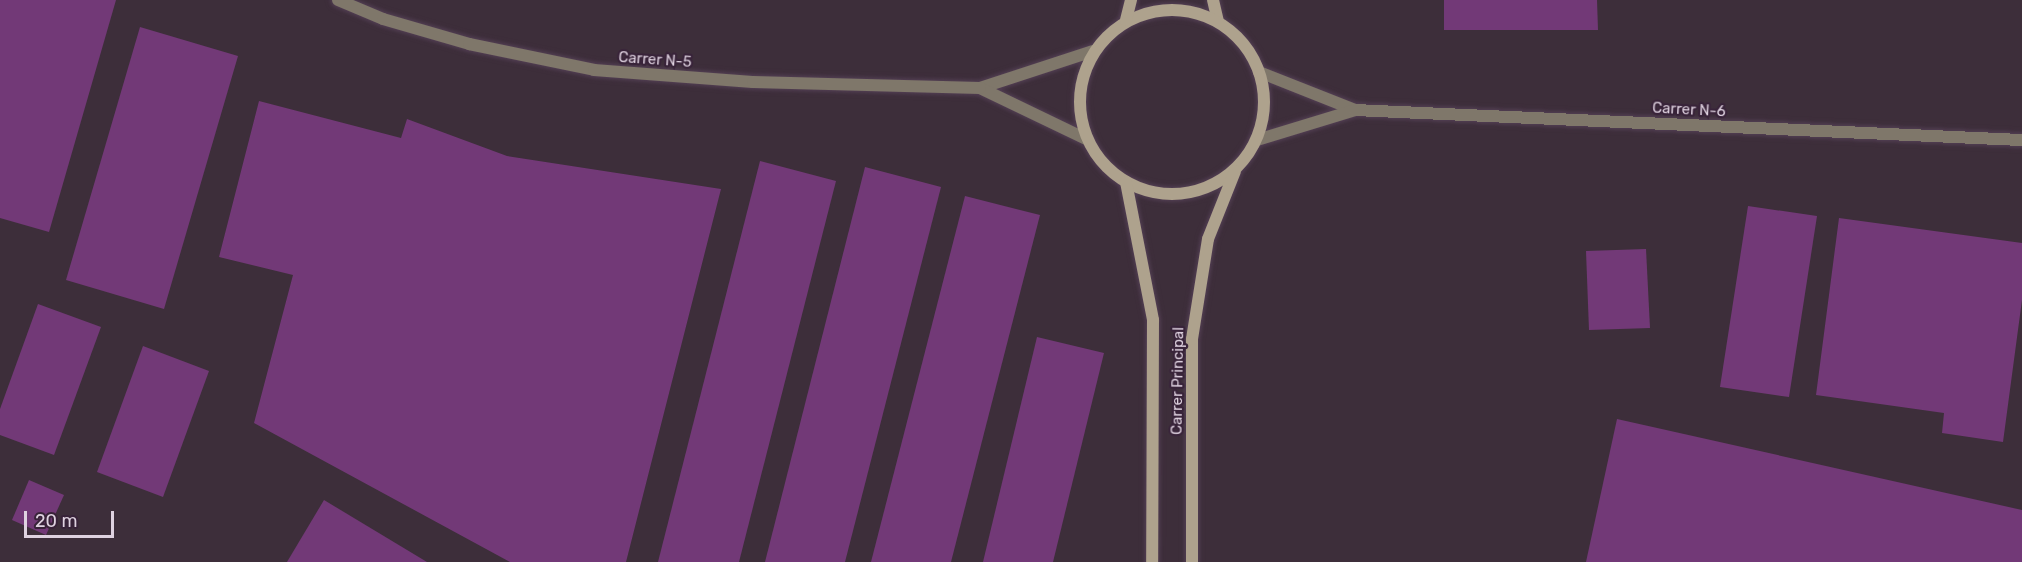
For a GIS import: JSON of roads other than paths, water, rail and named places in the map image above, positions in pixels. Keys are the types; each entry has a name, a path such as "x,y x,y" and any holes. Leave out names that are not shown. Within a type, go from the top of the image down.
{"street":[{"name":"Carrer N-5","path":"338,0 383,20 470,44 594,70 753,82 980,88"},
{"path":"1126,20 1131,0"},
{"path":"1213,0 1218,21"},
{"path":"1166,10 1189,10 1218,21 1250,51 1259,72 1265,112 1257,140 1235,171 1216,185 1179,195 1136,189 1104,167 1086,139 1080,122 1080,82 1093,51 1126,20 1166,10"},
{"path":"980,88 1093,51"},
{"path":"1259,72 1355,110"},
{"path":"980,88 1086,139"},
{"path":"1257,140 1355,110"},
{"name":"Carrer N-6","path":"1355,110 2022,140"},
{"name":"Carrer Principal","path":"1192,562 1192,339 1208,240 1235,171"},
{"name":"Carrer Principal","path":"1126,182 1153,320 1152,562"}]}
